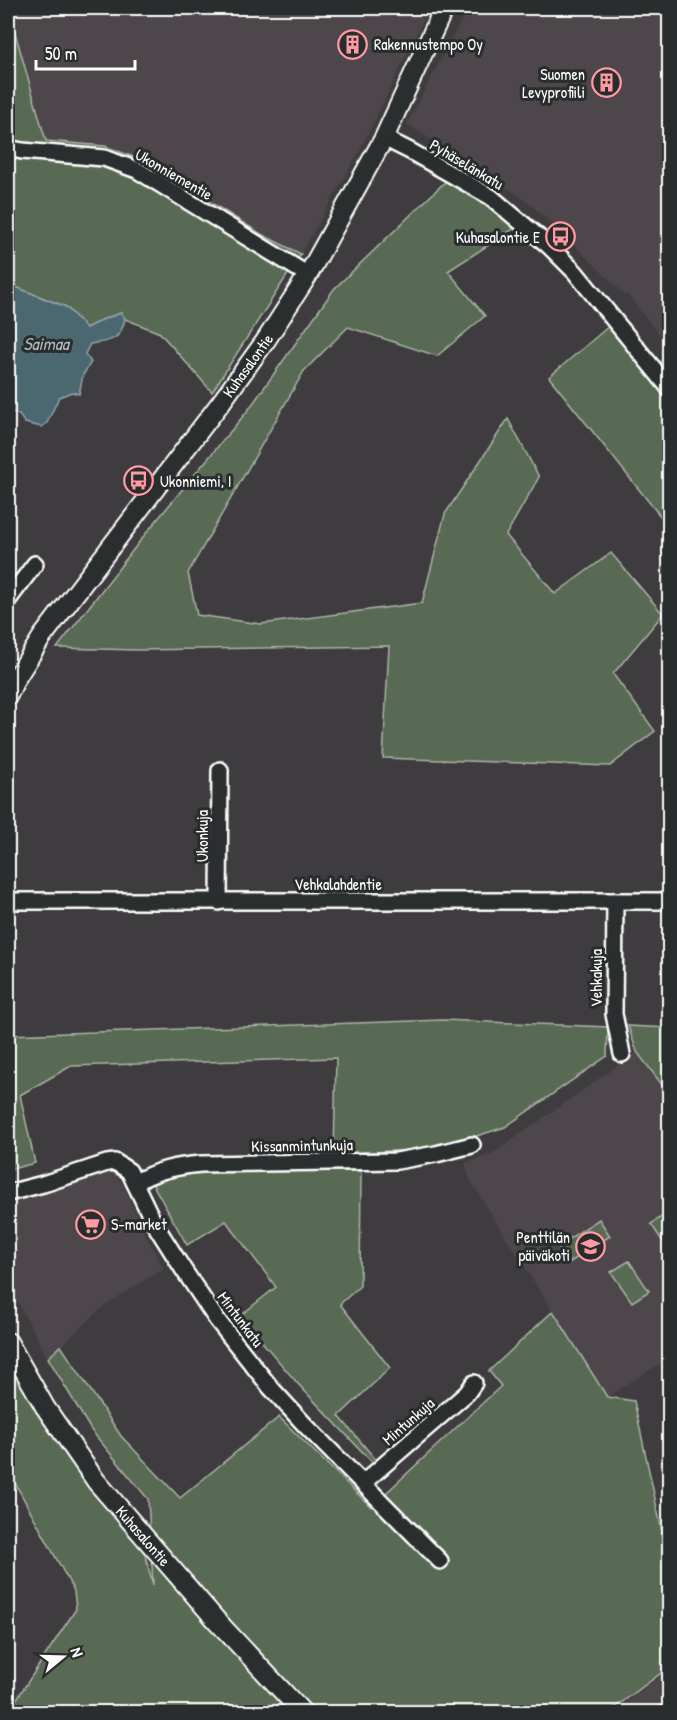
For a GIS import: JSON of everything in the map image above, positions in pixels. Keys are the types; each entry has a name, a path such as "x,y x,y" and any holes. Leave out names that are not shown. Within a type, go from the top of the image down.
{"main road":[{"name":"Kuhasalontie","path":"8,695 42,637 222,401 266,340 308,275 384,138 444,8"},
{"name":"Kuhasalontie","path":"8,1346 69,1444 96,1481 217,1621 302,1713"}],"street":[{"name":"Pyhäselänkatu","path":"384,138 491,197 549,246 580,278 669,389"},
{"name":"Ukonniementie","path":"8,148 104,158 137,171 308,275"},
{"path":"8,600 35,564"},
{"name":"Ukonkuja","path":"219,902 220,770"},
{"name":"Vehkalahdentie","path":"8,901 669,901"},
{"name":"Vehkakuja","path":"615,901 614,1014 622,1054"},
{"name":"Kissanmintunkuja","path":"135,1182 163,1170 192,1165 397,1161 472,1145"},
{"name":"Mintunkatu","path":"8,1193 114,1162 129,1171 154,1223 234,1343 304,1425 440,1561"},
{"name":"Mintunkuja","path":"363,1484 467,1393 474,1383"}],"shaded area":[{"path":"9,8 427,8 422,23 359,152 301,254 105,146 46,141"},
{"path":"468,8 669,8 669,347 627,294 625,295 553,224 525,200 407,124"},
{"name":"Penttilän päiväkoti","path":"637,1052 669,1094 669,1358 607,1397 470,1180 465,1163 492,1154"},
{"path":"110,1167 123,1185 144,1232 164,1268 104,1306 48,1358 8,1284 8,1202"},
{"path":"669,1669 669,1712 614,1712"}],"green space":[{"path":"8,8 46,141 105,146 146,162 261,234 301,254 212,392 160,333 125,319 121,313 86,328 66,307 8,284"},
{"path":"446,181 485,203 515,228 448,271 485,316 437,356 348,327 304,371 188,573 197,615 261,624 422,603 445,514 508,419 539,477 506,535 555,594 611,553 663,614 613,674 655,731 610,766 383,758 389,646 139,650 57,648 147,532 249,409 334,289"},
{"path":"609,326 669,400 669,527 549,377"},
{"path":"443,1020 608,1027 607,1056 505,1127 467,1139 411,1150 334,1154 336,1058 71,1066 20,1095 35,1163 8,1170 8,1035"},
{"path":"628,1026 669,1028 669,1094 637,1052"},
{"path":"198,1171 361,1171 360,1286 340,1304 390,1368 339,1416 377,1461 373,1463 298,1384 240,1316 276,1287 226,1221 187,1245 152,1183"},
{"path":"669,1212 669,1251 651,1224"},
{"path":"599,1219 610,1236 569,1263 558,1246"},
{"path":"629,1261 649,1291 632,1302 611,1272"},
{"path":"553,1311 607,1397 634,1401 669,1564 669,1667 609,1712 8,1712 76,1609 74,1591 8,1470 8,1359 28,1397 68,1458 144,1551 153,1585 148,1499 91,1430 48,1358 61,1346 121,1436 180,1498 279,1417 371,1507 501,1386 489,1371"}],"water":[{"name":"Saimaa","path":"8,284 66,307 86,328 121,313 125,319 120,332 113,339 90,344 85,354 91,362 83,375 79,394 72,392 59,397 47,423 41,427 25,423 19,415 8,410"}],"railway":[{"path":"653,1712 670,1702"}],"place":[{"name":"Rakennustempo Oy","path":"353,44"},
{"name":"Suomen Levyprofiili","path":"606,83"},
{"name":"Kuhasalontie E","path":"561,237"},
{"name":"Ukonniemi, I","path":"139,481"},
{"name":"S-market","path":"90,1224"},
{"name":"Penttilän päiväkoti","path":"591,1246"}]}
